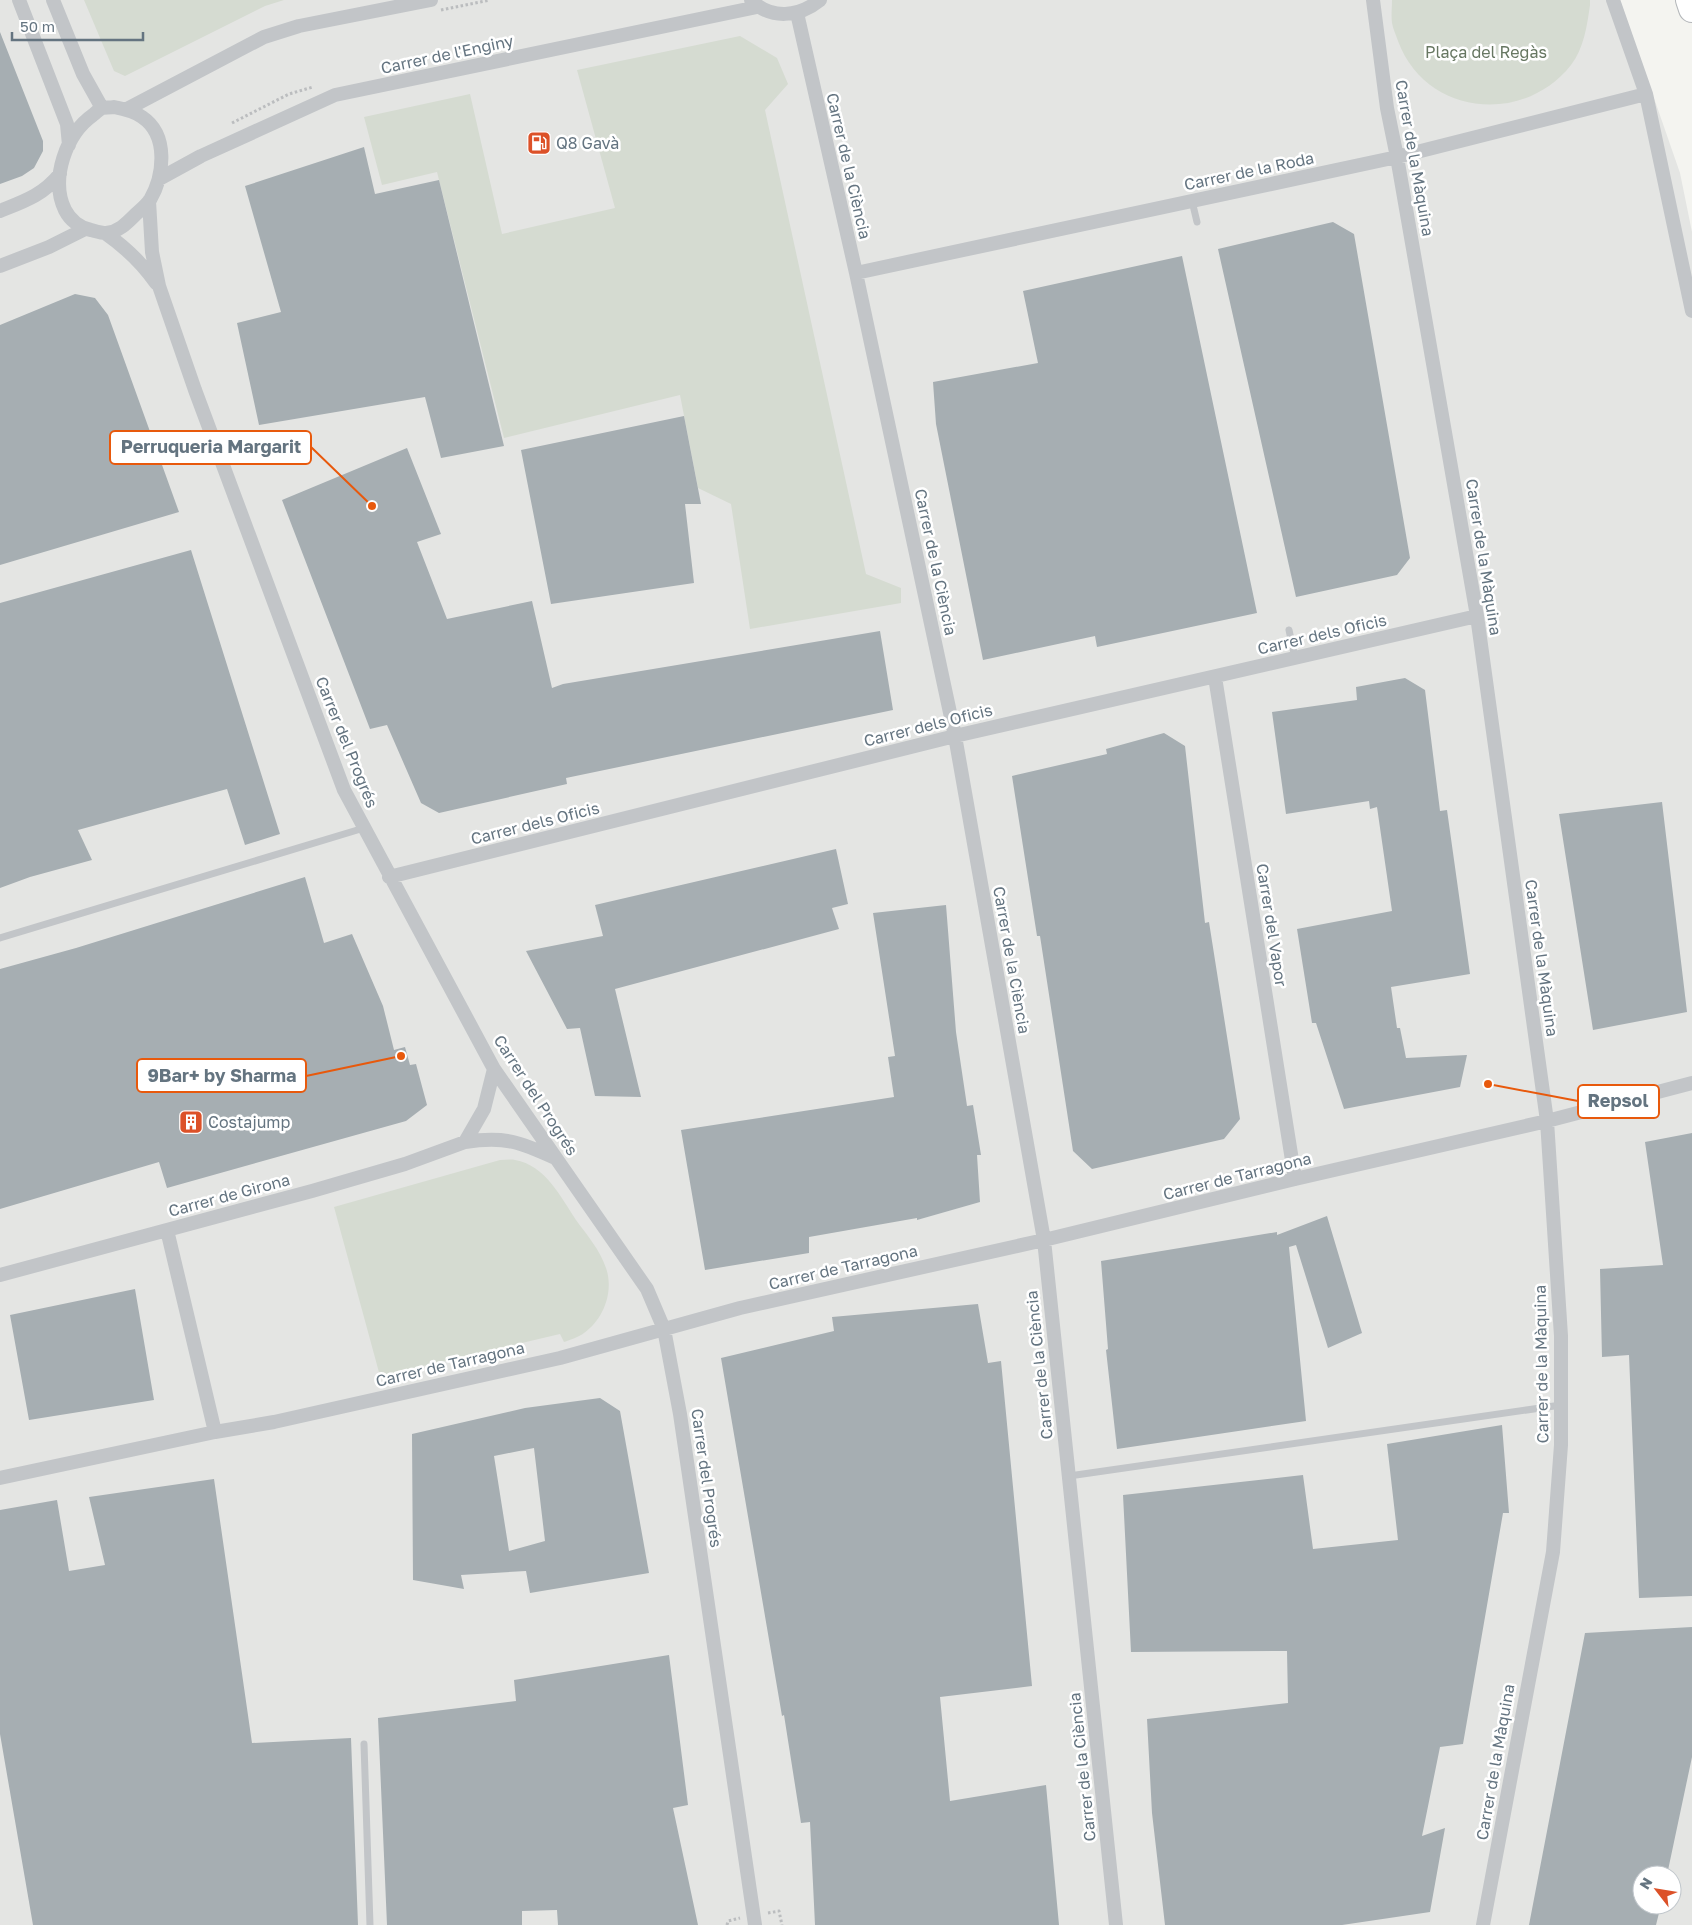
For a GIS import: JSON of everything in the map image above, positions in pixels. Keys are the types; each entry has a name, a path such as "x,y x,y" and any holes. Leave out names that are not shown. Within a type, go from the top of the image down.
{"highway":[{"path":"1690,0 1692,10"}],"street":[{"path":"19,0 67,124 69,144"},
{"path":"53,0 83,74 102,108"},
{"path":"754,3 774,13 797,13 810,8 820,0"},
{"name":"Carrer de la Màquina","path":"1373,0 1387,108 1398,156 1476,616 1547,1121 1561,1336 1561,1445 1553,1552 1483,1925"},
{"path":"1612,0 1646,94 1692,311"},
{"name":"Carrer de l'Enginy","path":"159,179 200,156 335,95 754,3"},
{"path":"127,110 264,37 299,26 432,6"},
{"name":"Carrer de la Ciència","path":"797,13 856,273 955,736 1044,1240 1116,1925"},
{"name":"Carrer de la Roda","path":"856,273 1398,156 1646,94"},
{"path":"102,108 127,110 143,117 152,127 160,142 162,159 159,179 149,201 118,230 105,233 85,229 71,220 60,195 60,174 69,144 88,118 102,108"},
{"path":"0,211 26,200 50,186 60,174"},
{"name":"Carrer del Progrés","path":"149,201 152,252 159,286 198,399 341,781 389,877 494,1070 648,1289 664,1329 681,1424 755,1925"},
{"path":"0,266 49,247 85,229"},
{"name":"Carrer del Progrés","path":"105,233 128,251 146,269 159,286"},
{"name":"Carrer dels Oficis","path":"389,877 955,736 1476,616"},
{"name":"Carrer del Vapor","path":"1215,677 1295,1179"},
{"path":"465,1142 484,1109 494,1070"},
{"name":"Carrer de Tarragona","path":"0,1478 215,1432 274,1422 550,1360 740,1308 1044,1240 1295,1179 1547,1121 1692,1083"},
{"name":"Carrer de Girona","path":"0,1274 405,1164 465,1142 497,1139 516,1142 557,1159"},
{"path":"167,1230 215,1432"}],"lane":[{"path":"1192,200 1197,222"},
{"path":"1289,630 1295,658"},
{"path":"0,938 364,828"},
{"path":"1069,1476 1561,1405"},
{"path":"364,1744 370,1925"}],"path":[{"path":"432,6 490,0"},
{"path":"766,1914 779,1911 782,1925"},
{"path":"728,1925 728,1921 742,1918"}],"shaded area":[{"path":"0,0 1620,0 1680,173 1692,232 1692,1925 0,1925"}],"green space":[{"path":"84,0 284,0 265,6 125,76 114,71"},
{"name":"Plaça del Regàs","path":"1392,0 1590,0 1590,5 1586,29 1579,51 1571,65 1551,85 1528,97 1502,104 1477,104 1452,97 1430,85 1411,66 1393,28"},
{"path":"740,36 777,58 788,84 765,110 866,574 901,588 901,603 750,629 731,504 698,488 680,395 504,438 437,172 382,185 364,117 470,94 502,234 615,208 577,70"},
{"path":"500,1160 526,1163 544,1175 593,1243 603,1261 608,1277 608,1295 602,1312 584,1333 564,1342 560,1334 380,1376 334,1207"}],"building":[{"path":"0,32 43,141 43,151 34,168 22,176 0,184"},
{"path":"364,147 375,194 439,180 504,446 441,458 425,397 259,425 237,323 281,312 245,186"},
{"path":"1333,222 1354,234 1410,558 1397,575 1296,597 1218,249"},
{"path":"1182,256 1257,613 1097,647 1095,636 983,660 936,424 933,382 1038,363 1023,291"},
{"path":"75,294 95,298 108,315 179,512 0,565 0,325"},
{"path":"684,416 701,504 685,504 694,583 551,604 521,450"},
{"path":"407,448 441,534 417,542 447,619 532,601 552,688 563,684 880,631 893,710 566,778 567,784 439,813 421,803 387,725 370,729 282,500"},
{"path":"191,550 280,834 245,845 227,789 78,830 92,860 30,877 0,888 0,603"},
{"path":"1405,678 1425,690 1440,811 1447,810 1470,974 1391,987 1397,1028 1400,1028 1406,1058 1467,1055 1460,1087 1344,1109 1316,1023 1312,1023 1297,929 1392,911 1377,807 1370,809 1369,801 1286,814 1272,712 1357,700 1356,687"},
{"path":"1164,733 1185,746 1205,923 1209,922 1240,1119 1224,1139 1092,1169 1073,1151 1040,936 1037,936 1012,776 1107,754 1106,749"},
{"path":"1662,802 1687,1012 1593,1030 1559,814"},
{"path":"836,849 848,904 832,908 839,929 615,989 641,1097 595,1096 580,1028 567,1029 526,951 603,936 595,905"},
{"path":"305,877 324,943 352,934 383,1006 394,1050 405,1047 410,1065 416,1064 427,1105 406,1121 167,1188 159,1162 0,1209 0,969 76,948"},
{"path":"946,905 956,1032 967,1106 973,1105 981,1155 977,1155 980,1202 917,1220 917,1218 809,1237 809,1253 705,1270 681,1130 894,1097 888,1057 895,1056 873,913"},
{"path":"1692,1133 1692,1596 1639,1598 1629,1355 1602,1357 1600,1269 1663,1265 1645,1142"},
{"path":"1327,1216 1362,1333 1328,1348 1296,1245 1289,1247 1306,1421 1117,1449 1106,1350 1108,1349 1101,1261 1277,1232 1277,1235"},
{"path":"135,1289 154,1400 29,1420 10,1315"},
{"path":"978,1304 988,1363 1001,1361 1032,1686 940,1697 950,1801 1046,1785 1059,1925 815,1925 810,1822 801,1823 784,1715 782,1716 721,1358 834,1331 832,1317"},
{"path":"600,1398 620,1411 649,1573 530,1593 526,1571 461,1575 464,1589 413,1580 412,1434 525,1408","holes":["534,1448 545,1541 509,1551 494,1456"]},
{"path":"1502,1425 1509,1513 1503,1513 1463,1744 1440,1747 1422,1836 1445,1828 1430,1912 1342,1925 1165,1925 1152,1813 1147,1719 1288,1703 1287,1651 1131,1652 1123,1495 1303,1475 1313,1549 1398,1540 1387,1444"},
{"path":"214,1479 252,1743 351,1738 358,1925 33,1925 0,1734 0,1510 57,1500 69,1571 105,1565 89,1497"},
{"path":"1692,1627 1692,1757 1669,1865 1632,1865 1632,1915 1658,1915 1656,1925 1529,1925 1585,1633"},
{"path":"669,1655 688,1805 673,1808 698,1925 558,1925 557,1910 522,1911 522,1925 387,1925 378,1718 516,1701 514,1680"}],"place":[{"name":"Q8 Gavà","path":"539,143"},
{"name":"Perruqueria Margarit","path":"372,506"},
{"name":"9Bar+ by Sharma","path":"401,1056"},
{"name":"Repsol","path":"1488,1084"},
{"name":"Costajump","path":"191,1122"}]}
